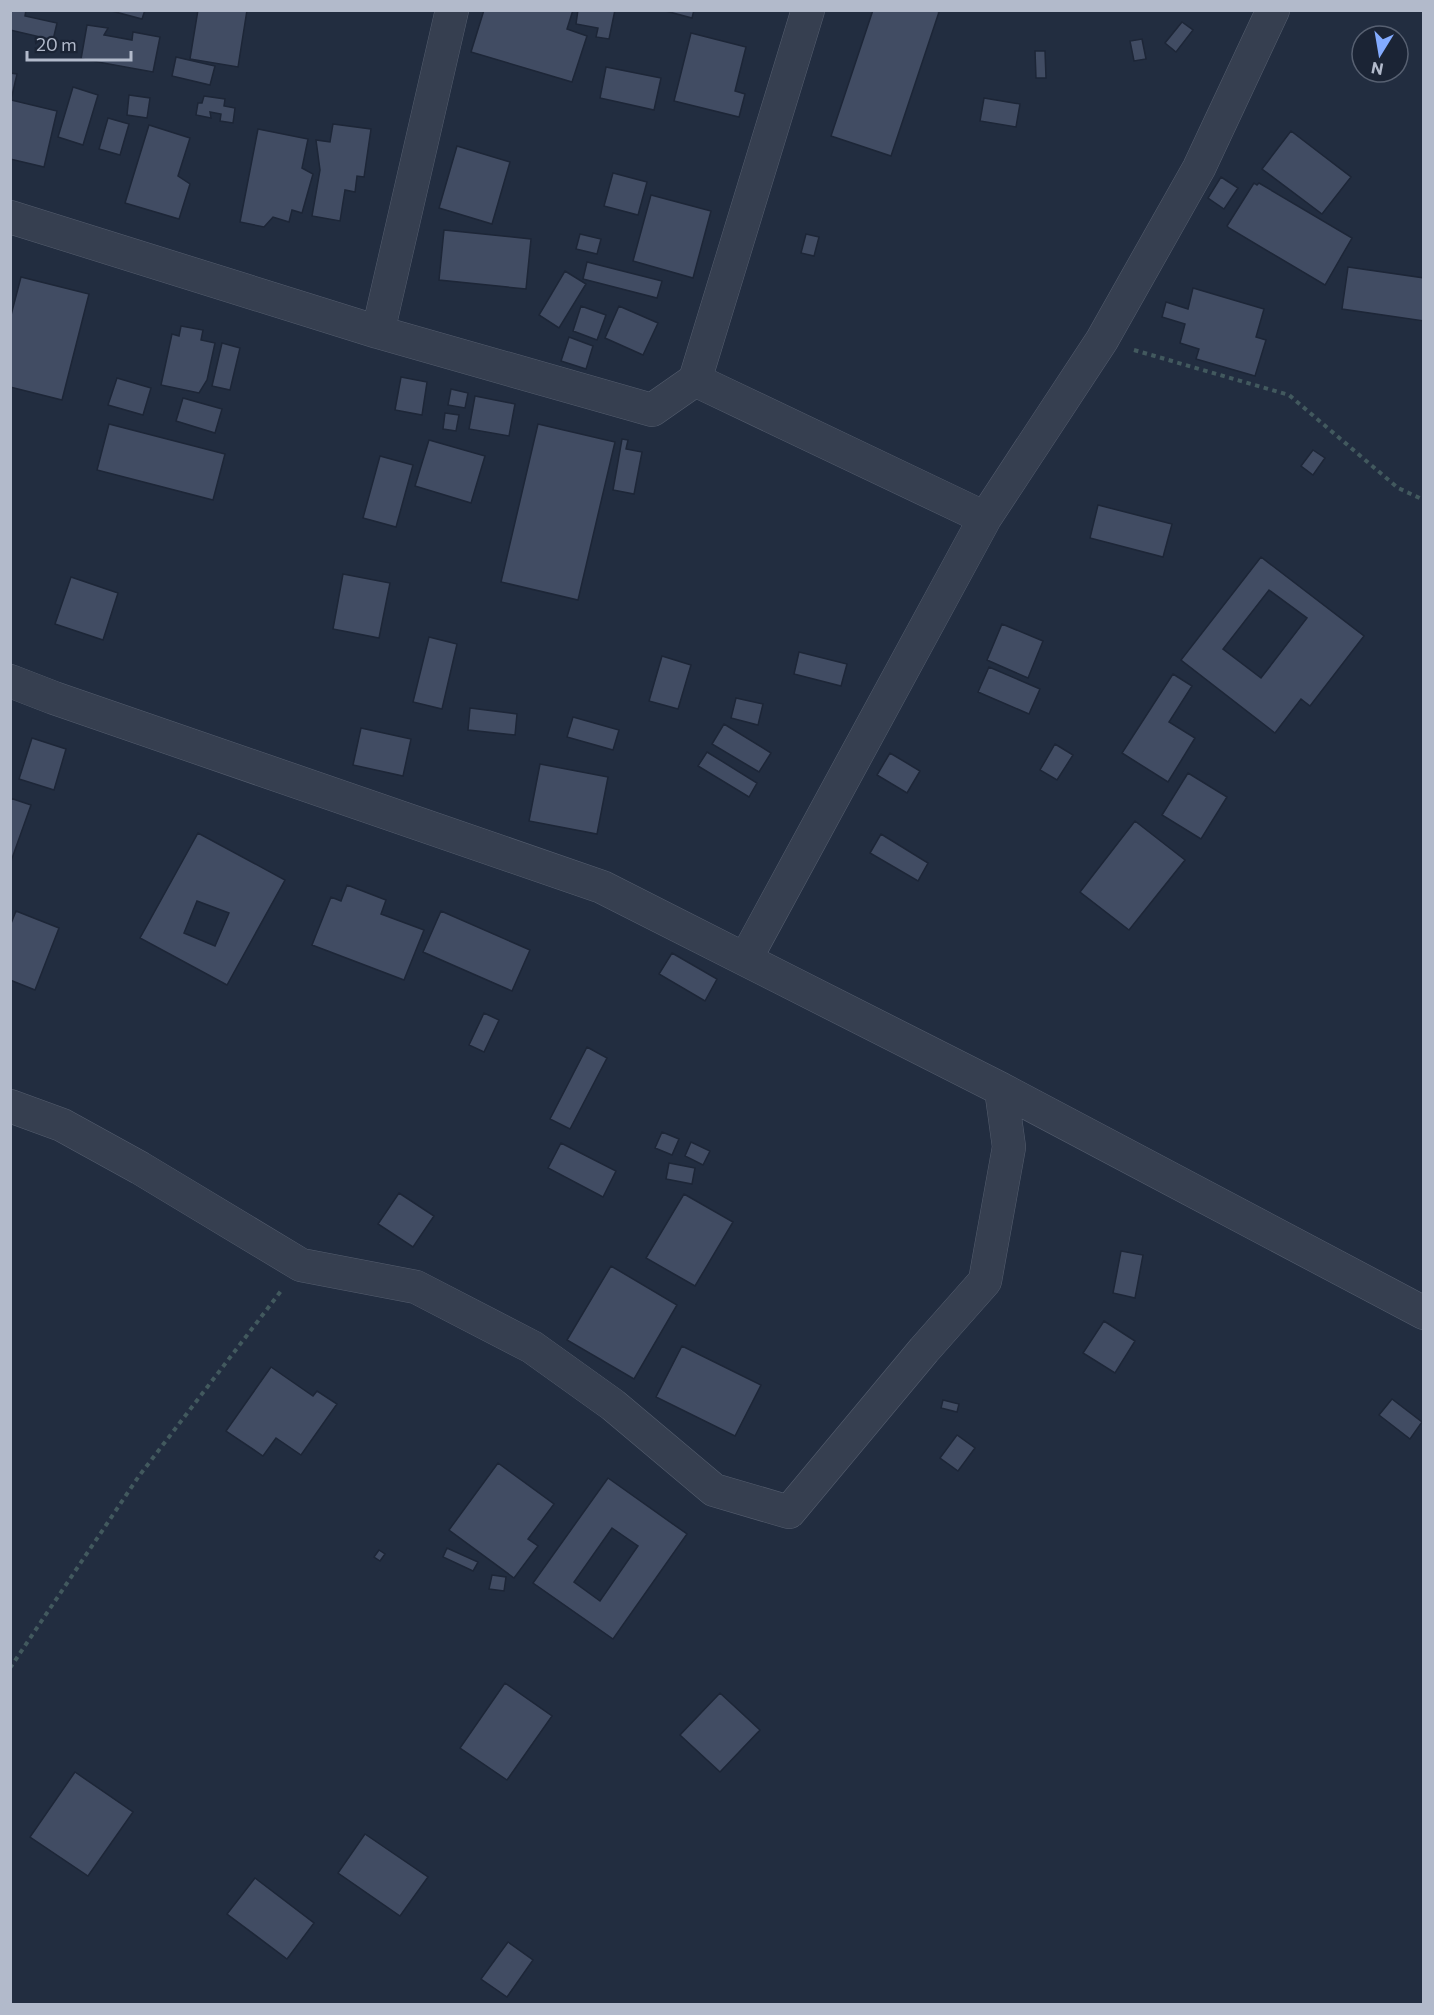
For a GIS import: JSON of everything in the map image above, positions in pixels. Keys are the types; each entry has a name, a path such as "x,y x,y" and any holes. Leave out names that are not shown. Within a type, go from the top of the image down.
{"street":[{"path":"378,332 452,10"},
{"path":"10,217 378,332 652,410 694,380 808,10"},
{"path":"746,958 986,518 1102,340 1199,168 1273,10"},
{"path":"694,380 986,518"},
{"path":"10,681 602,887 1001,1089 1424,1313"},
{"path":"10,1106 62,1125 140,1168 302,1265 416,1287 532,1347 613,1405 714,1490 789,1512 924,1350 985,1281 1009,1147 1001,1089"}],"path":[{"path":"1102,340 1289,395 1398,488 1424,500"},
{"path":"10,1668 139,1476 302,1265"}],"building":[{"path":"10,10 26,10 25,16 57,23 53,40 10,30"},
{"path":"108,10 145,10 142,19"},
{"path":"198,10 247,10 238,67 190,59"},
{"path":"484,10 573,10 567,29 587,36 572,82 471,52"},
{"path":"578,10 615,10 609,39 596,37 598,28 576,24"},
{"path":"662,10 694,10 692,18"},
{"path":"873,10 935,10 939,12 891,156 831,136"},
{"path":"1182,22 1193,30 1176,52 1165,43"},
{"path":"87,25 108,28 104,35 132,40 133,32 160,37 153,72 81,59"},
{"path":"691,33 746,47 735,91 745,94 739,117 674,101"},
{"path":"1142,39 1146,59 1134,61 1130,41"},
{"path":"1035,51 1045,51 1046,78 1036,78"},
{"path":"176,57 215,66 210,85 172,76"},
{"path":"606,67 661,78 654,110 600,98"},
{"path":"10,73 17,74 11,100 57,111 44,167 10,159"},
{"path":"73,87 98,95 83,145 58,137"},
{"path":"129,95 150,98 147,118 127,115"},
{"path":"204,96 225,99 224,106 235,108 233,123 220,121 221,114 210,112 211,118 196,115 198,103 202,103"},
{"path":"984,98 1020,104 1016,127 980,121"},
{"path":"108,118 129,124 120,155 99,149"},
{"path":"333,124 371,129 364,177 357,176 355,192 345,190 340,221 312,216 320,170 316,140 330,142"},
{"path":"149,125 190,138 178,176 190,184 179,219 125,203"},
{"path":"258,129 308,139 302,168 313,174 302,213 292,210 289,222 273,217 264,227 240,222"},
{"path":"1291,131 1351,177 1322,214 1262,169"},
{"path":"457,146 510,162 492,224 439,208"},
{"path":"613,173 647,182 638,215 604,206"},
{"path":"1221,177 1238,188 1224,209 1208,198"},
{"path":"1254,183 1257,185 1259,183 1352,238 1325,285 1227,226"},
{"path":"651,195 711,211 693,278 633,261"},
{"path":"444,230 531,239 526,289 439,280"},
{"path":"580,234 601,239 597,254 576,249"},
{"path":"806,234 819,237 814,256 801,253"},
{"path":"587,262 662,281 657,298 583,279"},
{"path":"1348,267 1424,278 1424,321 1342,309"},
{"path":"565,271 586,284 559,328 539,315"},
{"path":"21,277 89,294 62,400 10,387 10,319"},
{"path":"1193,288 1264,309 1256,337 1266,340 1255,376 1196,359 1199,349 1180,343 1185,324 1162,317 1166,302 1188,309"},
{"path":"581,306 606,315 597,340 573,331"},
{"path":"619,306 658,323 643,355 605,338"},
{"path":"181,326 203,330 201,340 215,343 207,380 199,393 161,385 172,334 179,336"},
{"path":"569,337 593,346 586,369 561,361"},
{"path":"222,343 240,348 230,390 212,386"},
{"path":"401,377 427,382 422,415 395,410"},
{"path":"117,378 151,388 143,415 108,405"},
{"path":"451,389 468,393 465,408 448,405"},
{"path":"475,396 515,404 509,436 469,429"},
{"path":"183,398 222,409 215,433 176,421"},
{"path":"445,413 459,415 456,431 443,429"},
{"path":"109,424 225,454 213,500 97,470"},
{"path":"538,424 615,442 578,600 501,582"},
{"path":"622,439 628,440 626,449 642,452 634,494 613,490"},
{"path":"429,440 485,456 471,503 415,486"},
{"path":"1313,450 1325,458 1313,475 1301,466"},
{"path":"380,456 413,465 396,527 363,518"},
{"path":"1098,505 1172,524 1163,557 1090,538"},
{"path":"1261,557 1364,636 1310,706 1301,699 1275,733 1181,660","holes":["1269,590 1307,618 1261,678 1223,649"]},
{"path":"343,574 390,583 379,638 333,629"},
{"path":"71,577 118,593 103,640 55,624"},
{"path":"1002,624 1043,641 1028,678 987,660"},
{"path":"429,637 457,644 442,709 413,702"},
{"path":"799,652 847,664 841,686 794,674"},
{"path":"662,656 691,665 678,709 649,701"},
{"path":"989,667 1040,689 1029,714 978,692"},
{"path":"1173,674 1192,686 1169,722 1195,738 1168,782 1122,753"},
{"path":"736,698 763,704 758,725 731,718"},
{"path":"470,708 517,714 515,735 468,730"},
{"path":"573,717 619,730 613,750 567,737"},
{"path":"724,724 771,753 759,772 712,744"},
{"path":"361,728 411,739 403,776 353,765"},
{"path":"32,738 66,749 54,790 19,779"},
{"path":"1055,744 1073,755 1057,780 1040,770"},
{"path":"707,752 757,783 749,797 698,766"},
{"path":"890,753 920,771 907,793 877,775"},
{"path":"540,764 608,777 597,834 529,821"},
{"path":"1188,773 1227,797 1201,839 1162,815"},
{"path":"10,798 31,805 10,864"},
{"path":"1135,821 1185,860 1129,930 1080,892"},
{"path":"198,833 285,880 227,985 140,938","holes":["197,901 229,913 215,946 184,933"]},
{"path":"881,834 928,863 918,881 870,853"},
{"path":"347,885 386,900 381,914 424,930 404,980 312,945 331,897 341,901"},
{"path":"16,911 59,928 35,990 10,980 10,926"},
{"path":"441,911 530,950 512,991 423,952"},
{"path":"672,953 717,979 705,1001 659,974"},
{"path":"484,1013 499,1020 484,1052 469,1045"},
{"path":"587,1047 607,1058 570,1129 550,1119"},
{"path":"662,1132 679,1139 672,1155 655,1148"},
{"path":"691,1142 710,1151 703,1165 685,1156"},
{"path":"561,1143 616,1171 603,1197 548,1168"},
{"path":"669,1163 695,1168 692,1184 666,1179"},
{"path":"399,1193 434,1216 413,1247 378,1224"},
{"path":"684,1194 733,1222 695,1286 646,1258"},
{"path":"1121,1251 1143,1255 1135,1298 1113,1293"},
{"path":"611,1266 677,1305 634,1379 567,1340"},
{"path":"1104,1321 1135,1341 1115,1373 1083,1353"},
{"path":"682,1346 761,1385 735,1436 656,1397"},
{"path":"271,1367 313,1396 317,1391 337,1404 301,1455 276,1438 263,1456 226,1431"},
{"path":"1392,1399 1422,1422 1410,1439 1379,1415"},
{"path":"943,1400 959,1404 957,1412 941,1408"},
{"path":"957,1435 975,1448 958,1471 940,1458"},
{"path":"498,1463 554,1504 528,1539 538,1546 514,1578 449,1530"},
{"path":"608,1478 687,1534 613,1639 533,1583","holes":["612,1528 638,1546 600,1601 574,1582"]},
{"path":"447,1548 478,1562 473,1571 443,1557"},
{"path":"379,1550 385,1554 380,1561 374,1557"},
{"path":"492,1575 506,1577 504,1591 489,1589"},
{"path":"505,1683 552,1716 507,1780 460,1748"},
{"path":"720,1693 760,1730 720,1772 680,1735"},
{"path":"75,1772 133,1812 88,1876 30,1837"},
{"path":"365,1834 428,1877 400,1916 338,1873"},
{"path":"255,1878 314,1923 287,1959 227,1914"},
{"path":"508,1942 533,1960 507,1997 481,1979"}]}
